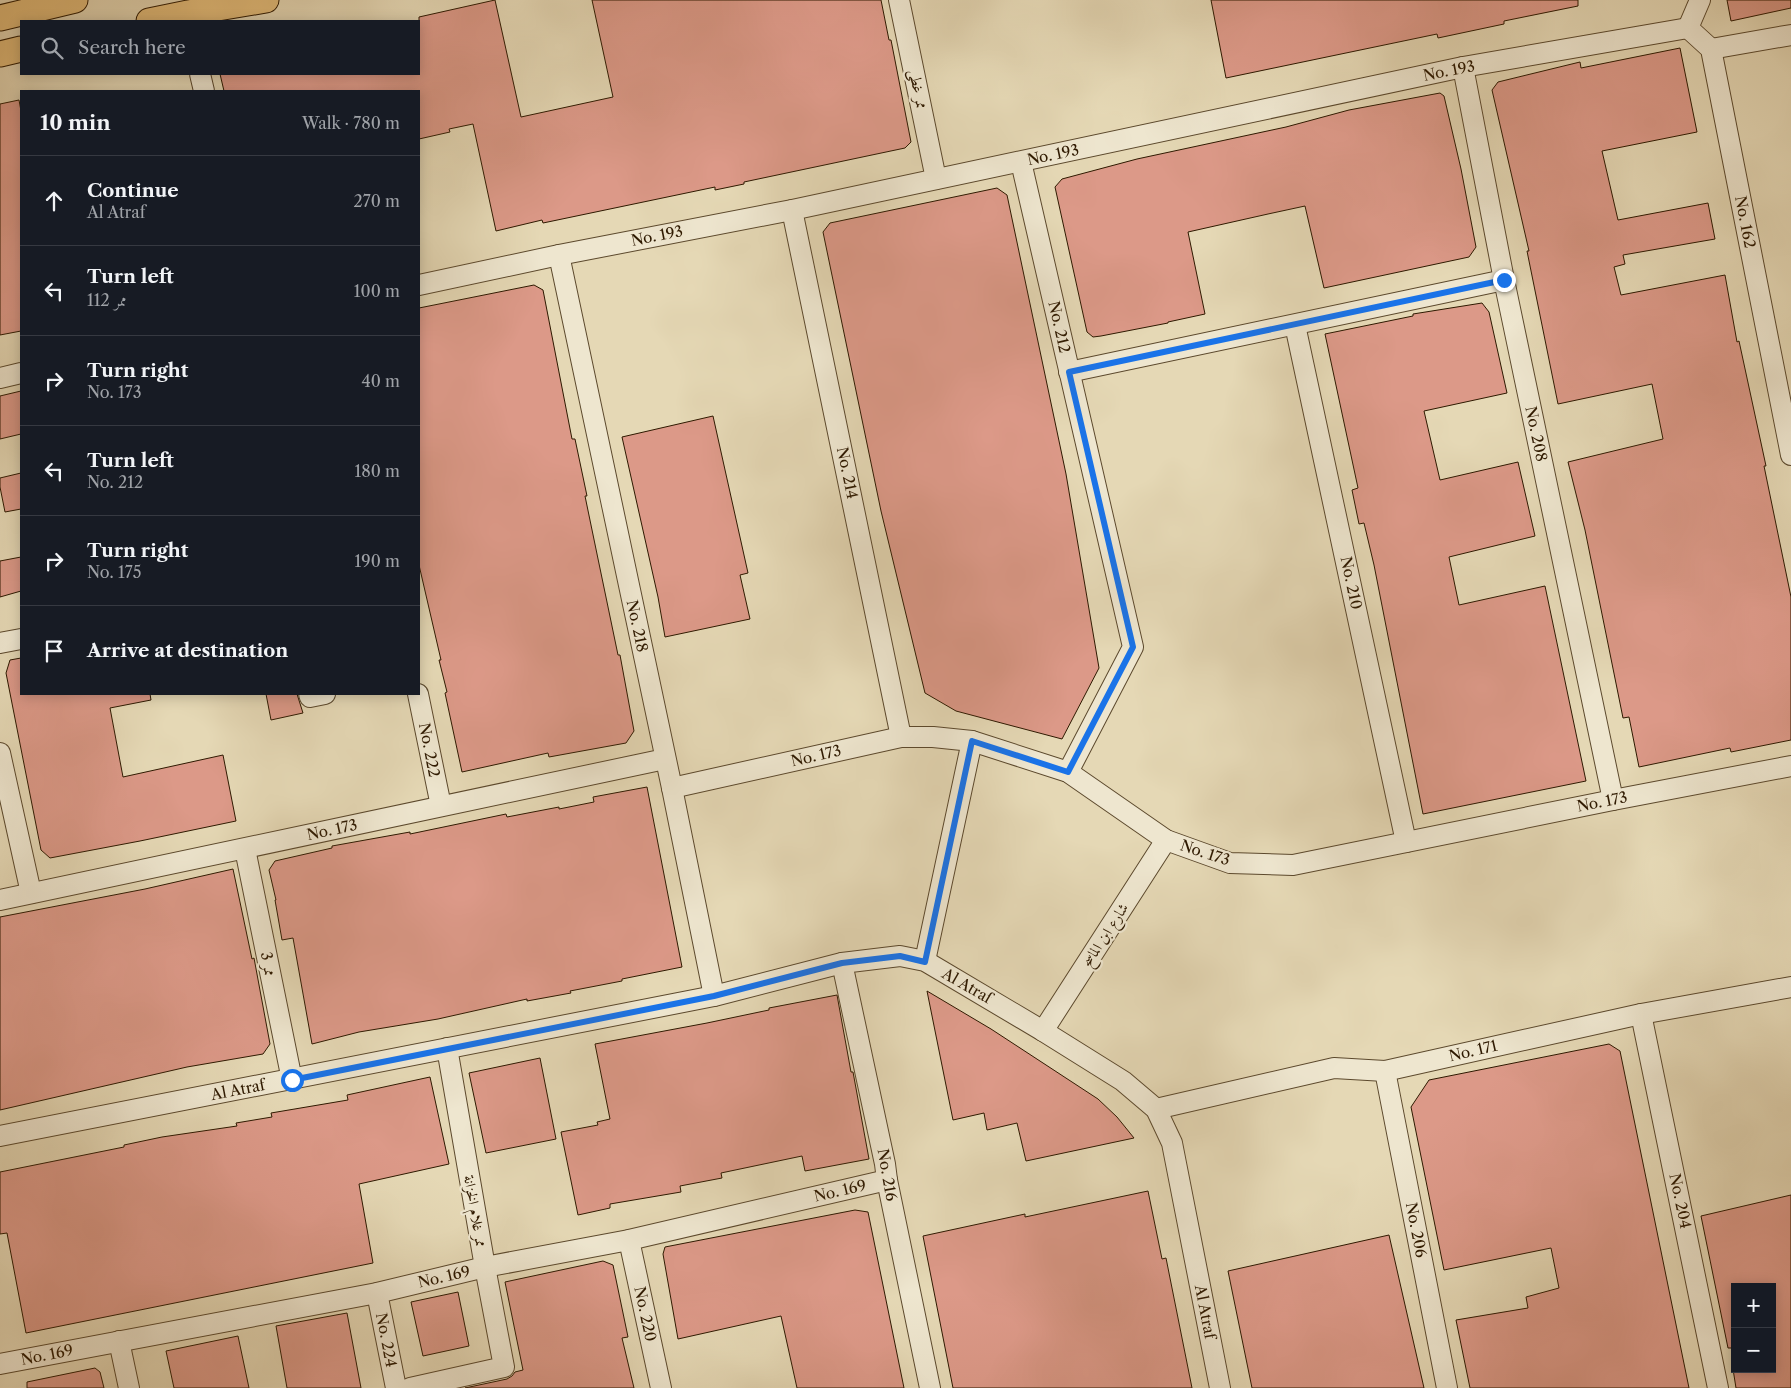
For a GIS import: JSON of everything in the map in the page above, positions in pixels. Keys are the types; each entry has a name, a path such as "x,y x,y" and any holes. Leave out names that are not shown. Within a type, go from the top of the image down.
{"main road":[{"path":"0,18 75,0"},
{"path":"159,20 189,17 266,0"},
{"path":"0,54 20,49"}],"street":[{"name":"ممر غطى","path":"900,0 936,179"},
{"path":"1700,0 1688,28 1711,49 1791,35"},
{"name":"No. 193","path":"420,285 559,255 792,210 1463,67 1688,28"},
{"name":"No. 162","path":"1711,49 1791,455"},
{"name":"No. 208","path":"1463,67 1504,280 1613,800"},
{"path":"200,75 204,90"},
{"name":"No. 212","path":"1021,162 1133,647 1068,772"},
{"name":"No. 214","path":"792,210 901,737"},
{"name":"No. 218","path":"559,255 714,996"},
{"path":"1069,372 1504,280"},
{"name":"No. 210","path":"1295,324 1406,842"},
{"path":"0,378 20,373"},
{"path":"0,644 20,639"},
{"path":"309,695 310,698 322,695"},
{"name":"No. 222","path":"418,695 441,806"},
{"name":"No. 173","path":"672,788 901,737 933,737 972,741 1068,772 1166,840 1230,863 1293,865 1791,766"},
{"path":"925,962 972,741"},
{"path":"0,753 31,894"},
{"name":"No. 173","path":"0,900 664,759"},
{"name":"شارع ابن الماسح","path":"1043,1031 1166,840"},
{"name":"ممر 3","path":"246,849 292,1080"},
{"name":"Al Atraf","path":"0,1136 714,996 842,963 900,956 925,962 1043,1031 1123,1081 1156,1109 1172,1143 1220,1388"},
{"name":"No. 216","path":"842,963 930,1388"},
{"name":"No. 171","path":"1156,1109 1334,1068 1385,1071 1641,1014 1791,987"},
{"name":"No. 204","path":"1641,1014 1718,1388"},
{"name":"ممر غلام الخزانة","path":"410,1388 504,1367 446,1048"},
{"name":"No. 206","path":"1385,1071 1446,1388"},
{"name":"No. 169","path":"0,1364 377,1293 485,1267 629,1240 887,1180"},
{"name":"No. 220","path":"629,1240 661,1388"},
{"name":"No. 224","path":"377,1293 396,1388"},
{"path":"119,1341 129,1388"}],"building":[{"path":"495,0 521,117 613,97 592,0 881,0 889,40 891,40 911,142 905,148 744,182 744,184 715,190 715,187 543,223 542,220 496,231 473,124 449,129 450,132 420,139 420,90 224,90 220,75 420,75 419,17"},
{"path":"1211,0 1578,0 1578,6 1504,21 1504,24 1438,38 1437,34 1226,78"},
{"path":"1727,0 1791,0 1791,8 1731,21"},
{"path":"1680,48 1697,132 1602,151 1618,220 1708,203 1715,239 1623,255 1625,264 1614,267 1621,295 1725,275 1737,342 1739,341 1766,466 1764,466 1791,597 1791,740 1731,752 1730,748 1639,767 1629,717 1623,718 1585,530 1568,462 1663,439 1652,384 1558,404 1527,251 1529,251 1492,90 1498,82 1580,62 1581,68"},
{"path":"1440,93 1444,96 1476,247 1469,257 1324,288 1305,206 1188,232 1205,314 1101,336 1093,337 1087,332 1055,187 1062,179 1137,159 1286,127 1349,110"},
{"path":"19,100 20,106 20,331 0,335 0,104"},
{"path":"997,188 1007,195 1066,474 1099,668 1062,739 956,711 925,693 881,511 823,232 830,223"},
{"path":"534,285 543,290 572,439 575,439 634,731 626,743 549,757 548,753 462,772 445,693 447,692 439,660 441,660 420,569 420,308"},
{"path":"1482,303 1489,312 1507,393 1424,411 1440,480 1518,462 1535,536 1449,557 1459,605 1545,586 1586,781 1423,814 1374,565 1364,523 1359,524 1352,490 1358,488 1325,334 1413,316 1413,314"},
{"path":"20,391 20,434 0,439 0,396"},
{"path":"713,416 748,573 740,575 750,619 665,637 658,597 622,437"},
{"path":"20,473 20,509 5,512 0,478"},
{"path":"20,557 20,591 0,597 0,561"},
{"path":"20,658 20,695 150,695 151,700 110,708 123,777 223,755 236,821 50,858 41,850 6,673 10,660"},
{"path":"266,695 297,695 303,713 271,720"},
{"path":"647,787 682,967 570,991 571,993 527,1001 527,999 438,1019 359,1032 312,1044 293,938 282,940 269,870 275,861 332,848 332,846 410,832 410,834 506,814 507,817 559,807 559,809 594,802 593,797"},
{"path":"233,869 252,959 254,958 270,1044 263,1054 187,1067 0,1110 0,917 145,889"},
{"path":"927,991 991,1029 1098,1099 1117,1117 1134,1138 1026,1161 1017,1123 987,1130 984,1113 953,1120"},
{"path":"837,995 869,1159 805,1171 802,1156 721,1173 722,1178 680,1186 681,1192 610,1204 610,1208 578,1215 561,1132 598,1125 597,1122 610,1119 595,1044 707,1023 769,1010 769,1008"},
{"path":"1609,1044 1620,1051 1689,1388 1470,1388 1456,1320 1528,1308 1526,1297 1559,1288 1551,1248 1444,1270 1411,1107 1429,1080"},
{"path":"540,1058 556,1139 486,1153 469,1073"},
{"path":"430,1077 449,1164 359,1184 373,1263 26,1333 7,1233 0,1234 0,1172 124,1147 124,1145 162,1137 237,1126 236,1123 272,1117 271,1113 348,1100 347,1095"},
{"path":"1148,1191 1162,1259 1166,1258 1192,1388 953,1388 923,1236 1025,1214 1025,1217"},
{"path":"1791,1195 1791,1388 1736,1388 1734,1373 1776,1373 1776,1283 1731,1283 1731,1348 1728,1348 1701,1216"},
{"path":"855,1210 868,1212 904,1388 797,1388 781,1316 678,1339 663,1254 665,1247"},
{"path":"1389,1235 1424,1388 1252,1388 1228,1271"},
{"path":"603,1261 613,1265 628,1337 622,1338 634,1388 465,1388 507,1379 515,1372 523,1370 505,1282"},
{"path":"458,1292 469,1346 423,1356 411,1302"},
{"path":"347,1313 361,1388 287,1388 276,1326"},
{"path":"238,1336 249,1388 174,1388 166,1351"},
{"path":"95,1368 100,1372 104,1388 27,1388 27,1382"}],"route":[{"path":"292,1080 714,996 842,963 900,956 925,962 972,741 1068,772 1133,647 1069,372 1504,280"}]}
